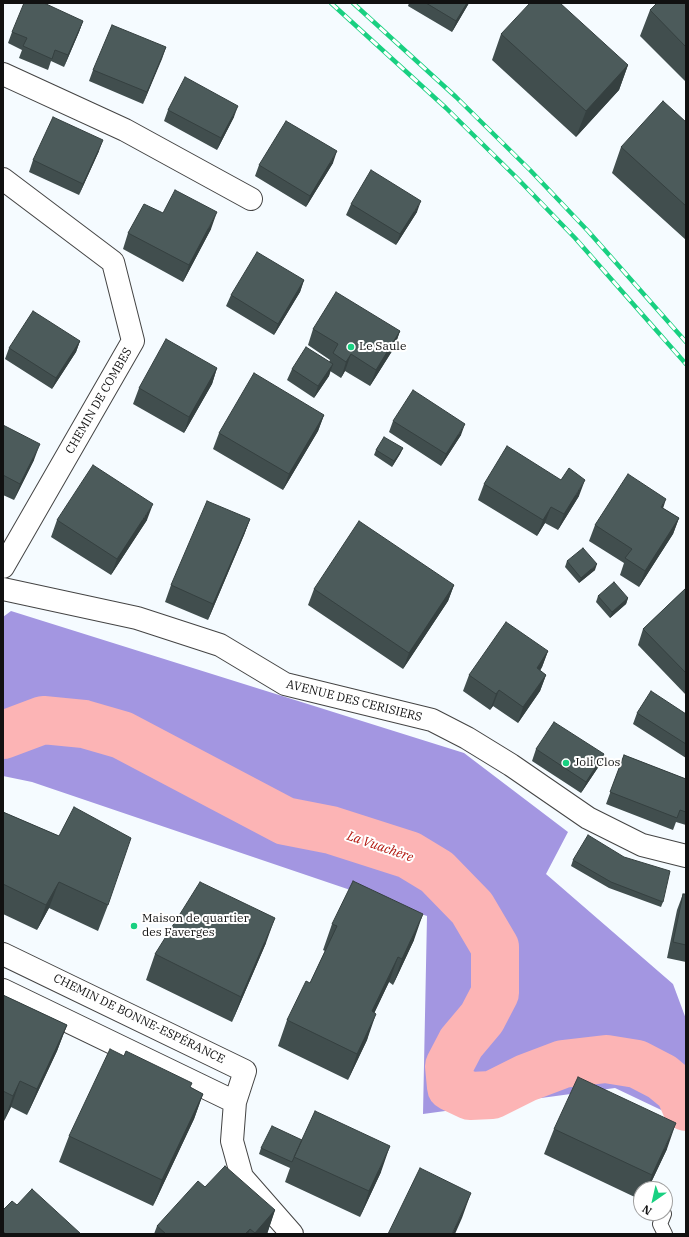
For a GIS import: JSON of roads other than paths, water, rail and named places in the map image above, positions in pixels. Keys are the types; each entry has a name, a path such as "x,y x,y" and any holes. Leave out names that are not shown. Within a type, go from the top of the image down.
{"street":[{"path":"3,74 125,130 251,199"},
{"name":"CHEMIN DE COMBES","path":"3,178 113,262 133,341 3,567"},
{"name":"AVENUE DES CERISIERS","path":"3,590 137,618 220,646 284,684 432,720 467,738 511,765 588,818 642,845 686,856"},
{"name":"CHEMIN DE BONNE-ESPÉRANCE","path":"3,954 246,1070 235,1102 232,1141 242,1177 292,1234"},
{"path":"3,990 235,1102"}],"lane":[{"path":"661,1221 660,1224 666,1234"}],"waterway":[{"name":"La Vuachère","path":"3,735 43,720 84,724 122,735 285,821 331,830 409,855 437,872 472,908 495,947 495,993 482,1018 461,1043 449,1066 451,1087 470,1096 492,1095 526,1078 563,1064 606,1059 637,1064 662,1077 679,1091 686,1107"}],"railway":[{"path":"331,3 446,108 518,179 575,238 686,364"},
{"path":"353,3 456,97 530,170 588,231 686,342"}],"place":[{"name":"Le Saule","path":"351,347"},
{"name":"Joli Clos","path":"566,763"},
{"name":"Maison de quartier des Faverges","path":"134,926"}]}
